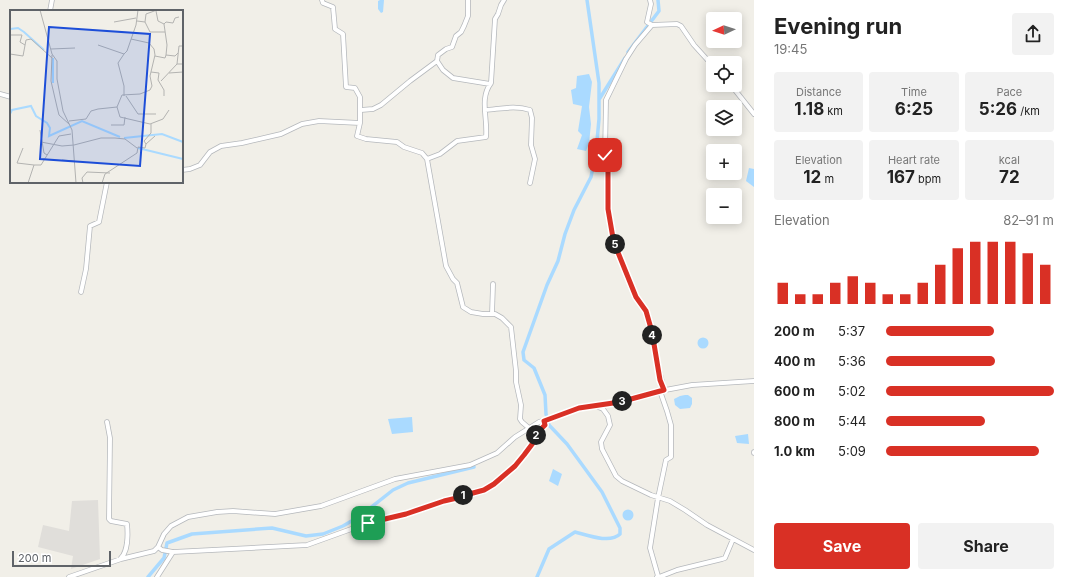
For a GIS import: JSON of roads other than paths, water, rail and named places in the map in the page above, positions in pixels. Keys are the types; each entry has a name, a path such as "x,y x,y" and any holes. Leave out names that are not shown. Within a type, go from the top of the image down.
{"street":[{"path":"50,10 52,0"},
{"path":"322,0 322,3 332,7 335,29 344,34 346,87 355,88 360,97 361,110 358,136 366,139 397,142 404,147 422,153 427,159 446,266 457,283 463,307 471,312 492,314 502,318 513,331 520,419 529,428"},
{"path":"468,0 468,16 461,32 456,36 452,47 446,49 438,55 437,61 443,70 453,78 490,84"},
{"path":"427,159 440,154 457,141 486,137 485,94 486,89 490,84 495,18 504,0"},
{"path":"650,0 651,4 647,22 652,25 677,24 681,26 694,45 706,58"},
{"path":"652,25 635,45 626,59 606,100 605,155 608,167 608,209 613,238 636,297 646,311 652,332 662,390 671,425 671,457 666,460 650,548 658,577 677,570 725,558 733,539"},
{"path":"361,110 373,109 381,105 410,80 437,61"},
{"path":"737,92 754,114"},
{"path":"0,94 10,97"},
{"path":"485,110 514,107 530,110 532,118 531,145 535,159 530,183"},
{"path":"183,170 200,165 210,152 221,146 281,134 302,124 319,122 360,123"},
{"path":"81,292 86,270 90,226 99,222 101,218 102,203 107,183"},
{"path":"492,314 493,284"},
{"path":"69,577 120,559 154,551 158,547 164,534 171,526 188,517 233,511 275,514 321,506 395,479 470,465 497,453 515,437 539,422 579,408 595,407 620,402 662,390 692,385 754,381"},
{"path":"595,407 603,408 608,416 610,425 601,442 602,449 616,476 628,484 658,498 670,501 706,525 754,550"},
{"path":"158,547 162,550 173,552 307,545 368,523 406,514 444,501 484,490 503,477 524,455 533,443 537,433 545,425 544,421"},
{"path":"107,422 110,438 109,518 111,522 126,524 127,528 127,540 124,555 120,559"},
{"path":"157,577 173,552"}],"water":[{"path":"384,0 383,12 381,13 378,9 378,1"},
{"path":"589,74 592,82 589,107 591,124 589,143 586,151 577,149 582,135 578,131 582,106 573,104 571,90 576,88 577,76"},
{"path":"749,168 754,169 754,187 746,181"},
{"path":"703,337 707,339 709,343 707,347 703,349 699,347 697,343 699,339"},
{"path":"685,395 692,398 692,404 690,408 680,409 675,405 674,399"},
{"path":"412,417 413,432 392,434 388,419"},
{"path":"748,434 749,444 737,443 735,436"},
{"path":"553,469 562,474 558,486 549,481"},
{"path":"626,510 630,510 632,511 632,519 626,520 623,517 623,513"}],"waterway":[{"path":"537,577 549,549 575,532 605,539 616,537 620,534 620,528 602,492 567,444 549,425 546,414 545,395 534,368 524,360 523,352 547,285 558,261 565,234 574,210 591,177 596,152 599,119 599,83 587,0"},
{"path":"628,52 659,11 658,0"},
{"path":"600,98 625,58"},
{"path":"148,577 164,558 167,543 192,534 272,528 306,536 323,534 343,526 360,516 393,490 408,483 474,467"}]}
